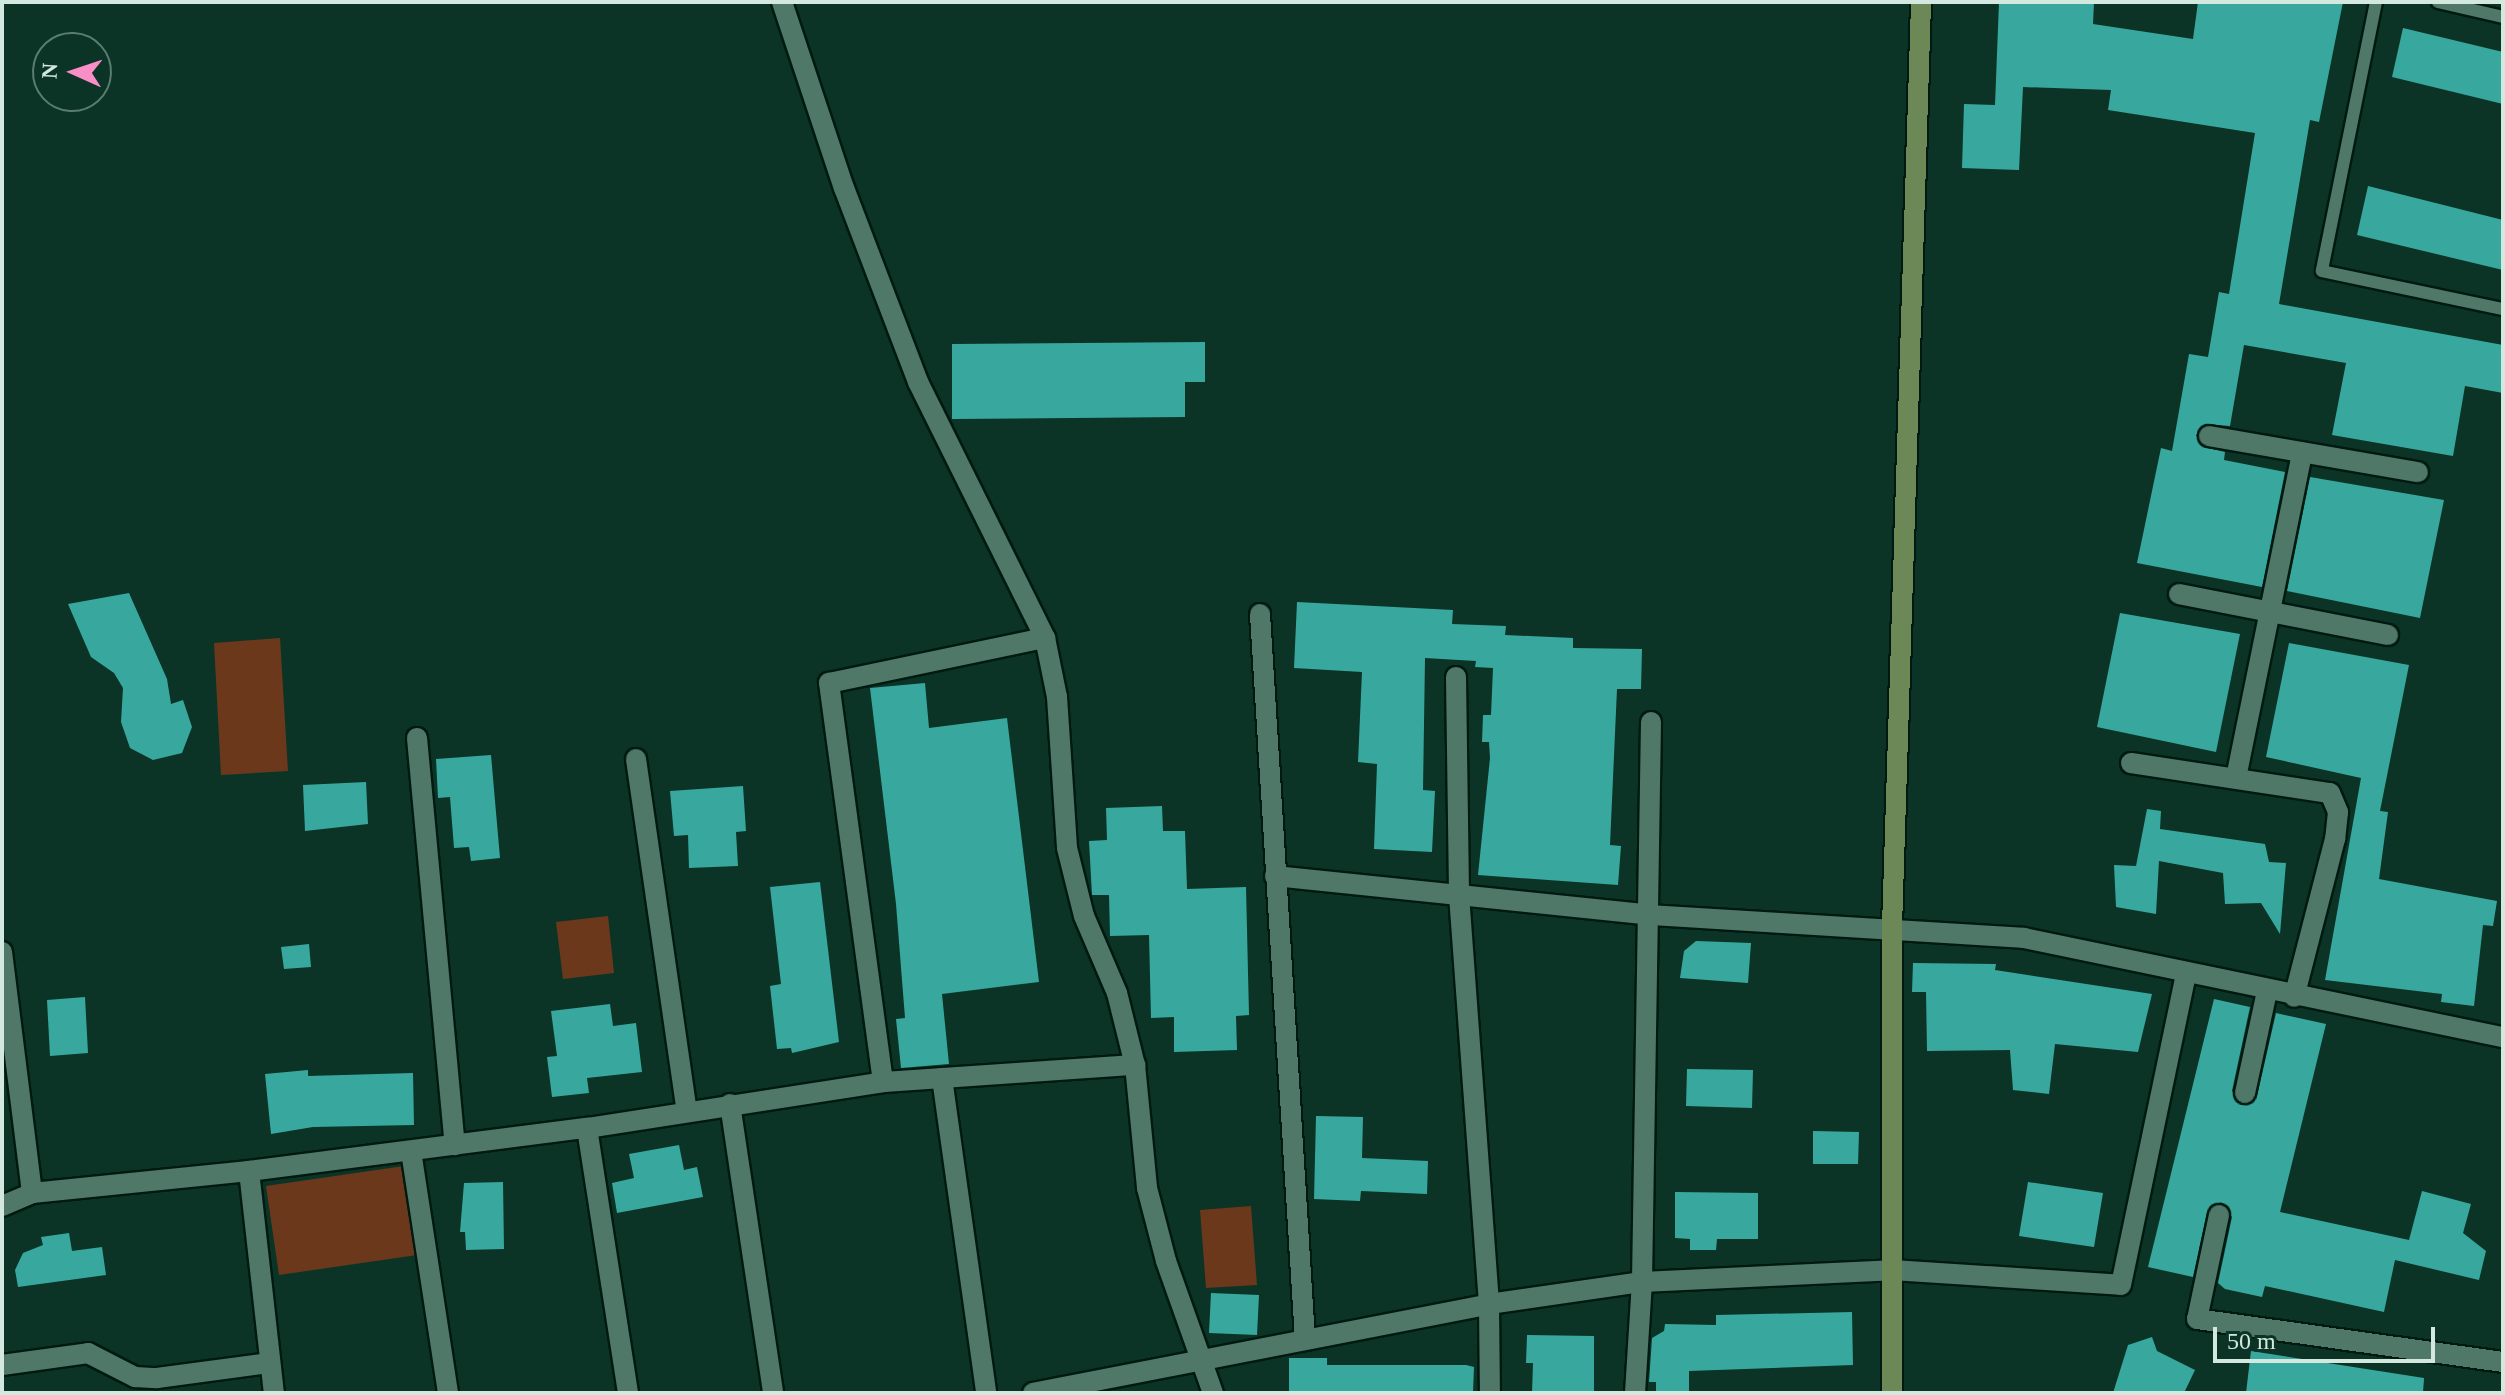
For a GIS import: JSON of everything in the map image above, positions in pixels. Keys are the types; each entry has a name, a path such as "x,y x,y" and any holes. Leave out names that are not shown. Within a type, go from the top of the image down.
{"street":[{"path":"782,2 844,188 918,382 1045,638 1057,697 1067,848 1084,916 1117,993 1135,1065 1147,1188 1166,1261 1204,1359 1213,1393"},
{"path":"1892,1393 1892,927 1921,2"},
{"path":"2209,436 2418,472"},
{"path":"2236,778 2302,453"},
{"path":"2179,594 2388,635"},
{"path":"1260,614 1305,1340"},
{"path":"883,1082 829,683 1045,638"},
{"path":"1456,677 1459,895 1489,1304 1490,1393"},
{"path":"1635,1393 1642,1282 1651,722"},
{"path":"417,738 455,1145"},
{"path":"636,759 687,1111"},
{"path":"2131,763 2330,793 2338,812 2294,997"},
{"path":"1275,876 1650,915 1892,927 2024,938 2294,997 2503,1037"},
{"path":"2,952 8,1049 32,1193"},
{"path":"1033,1393 1489,1304 1642,1282 1892,1270 2121,1285 2186,973"},
{"path":"2245,1093 2267,991"},
{"path":"2,1206 32,1193 411,1151 587,1128 883,1082 1135,1065"},
{"path":"942,1078 986,1393"},
{"path":"730,1104 773,1393"},
{"path":"587,1128 628,1393"},
{"path":"411,1151 448,1393"},
{"path":"249,1171 274,1393"},
{"path":"2219,1215 2197,1319 2503,1362"},
{"path":"2,1365 88,1353 135,1377 157,1378 270,1363"}],"lane":[{"path":"2376,2 2322,271 2503,309"},
{"path":"2438,2 2503,17"}],"shaded area":[{"path":"280,638 288,771 221,775 214,643"},
{"path":"608,916 614,973 563,979 556,922"},
{"path":"404,1166 417,1255 279,1275 266,1186"},
{"path":"1251,1206 1257,1285 1206,1288 1200,1210"}],"building":[{"path":"1999,2 2094,2 2093,24 2193,39 2198,2 2343,2 2319,122 2310,120 2279,304 2503,345 2503,393 2465,386 2453,456 2332,435 2346,363 2244,345 2230,426 2205,424 2196,435 2201,446 2225,452 2224,460 2285,472 2262,587 2137,563 2161,448 2172,451 2189,354 2208,357 2219,292 2229,294 2255,133 2108,110 2111,90 2023,87 2019,170 1962,168 1964,104 1995,105"},
{"path":"2403,28 2503,52 2503,104 2392,77"},
{"path":"2368,186 2503,220 2503,270 2357,235"},
{"path":"1205,342 1205,382 1185,382 1185,417 952,419 952,344"},
{"path":"2310,477 2444,500 2420,618 2287,591"},
{"path":"129,593 167,679 171,704 183,700 192,727 182,753 153,760 130,748 121,722 123,688 114,673 91,657 68,604"},
{"path":"1297,602 1453,610 1452,624 1506,626 1505,635 1573,638 1573,648 1642,649 1641,689 1617,689 1610,845 1621,846 1618,885 1478,875 1490,758 1489,742 1482,742 1483,715 1491,715 1493,668 1475,667 1476,661 1425,658 1423,790 1435,791 1432,852 1374,849 1377,764 1358,762 1362,672 1294,668"},
{"path":"2120,613 2240,634 2216,752 2097,727"},
{"path":"2289,643 2409,665 2380,811 2388,812 2379,879 2497,901 2493,926 2483,925 2474,1006 2441,1002 2442,994 2325,980 2361,778 2266,757"},
{"path":"925,683 929,728 1007,718 1039,982 942,994 949,1064 901,1068 896,1019 905,1018 896,904 870,688"},
{"path":"491,755 500,858 471,861 469,847 454,848 450,797 438,798 436,759"},
{"path":"366,782 368,824 305,831 303,785"},
{"path":"743,786 746,831 736,832 738,866 689,868 688,835 674,836 670,791"},
{"path":"1162,806 1163,831 1185,831 1187,889 1246,887 1249,1015 1236,1016 1237,1050 1174,1052 1174,1017 1151,1018 1149,935 1110,936 1109,895 1092,895 1089,841 1107,840 1106,808"},
{"path":"2147,809 2161,811 2160,829 2265,844 2269,862 2286,863 2280,934 2261,903 2225,904 2223,873 2159,861 2156,914 2116,907 2114,865 2136,866"},
{"path":"820,882 839,1042 792,1053 791,1048 777,1049 770,986 781,984 770,887"},
{"path":"1696,941 1751,943 1748,983 1680,978 1684,951"},
{"path":"309,944 311,967 284,969 281,947"},
{"path":"1913,963 1996,964 1995,970 2152,994 2138,1052 2055,1044 2049,1094 2013,1090 2010,1050 1927,1051 1926,992 1912,992"},
{"path":"85,997 88,1053 50,1056 47,1000"},
{"path":"2214,999 2250,1007 2232,1091 2242,1105 2257,1096 2276,1013 2326,1024 2280,1212 2409,1240 2422,1191 2471,1204 2463,1233 2486,1251 2479,1280 2395,1260 2384,1312 2265,1286 2262,1297 2225,1289 2218,1283 2232,1217 2221,1202 2207,1212 2193,1277 2148,1267"},
{"path":"610,1004 613,1026 636,1023 642,1072 587,1078 589,1093 552,1097 547,1057 557,1056 551,1011"},
{"path":"1687,1069 1753,1070 1752,1108 1686,1106"},
{"path":"308,1070 308,1076 413,1073 414,1125 313,1127 271,1134 265,1074"},
{"path":"1316,1116 1363,1117 1362,1158 1428,1161 1427,1194 1361,1191 1360,1201 1314,1199"},
{"path":"1813,1131 1859,1132 1858,1164 1813,1164"},
{"path":"679,1145 684,1170 697,1167 703,1197 617,1213 612,1183 634,1178 629,1154"},
{"path":"503,1182 504,1249 466,1250 465,1232 460,1232 464,1183"},
{"path":"2028,1182 2103,1193 2094,1247 2019,1236"},
{"path":"1675,1192 1758,1193 1758,1239 1717,1239 1716,1250 1690,1250 1690,1239 1675,1238"},
{"path":"69,1233 72,1251 102,1247 106,1275 18,1287 15,1270 23,1253 43,1245 41,1237"},
{"path":"1211,1293 1259,1295 1257,1335 1209,1333"},
{"path":"1852,1312 1853,1365 1689,1371 1689,1391 1656,1391 1656,1382 1649,1382 1652,1338 1664,1331 1665,1324 1716,1325 1716,1315"},
{"path":"1527,1335 1594,1336 1594,1393 1532,1393 1533,1363 1526,1363"},
{"path":"2152,1337 2157,1351 2195,1370 2184,1393 2113,1393 2128,1345"},
{"path":"2251,1351 2424,1378 2423,1393 2246,1393"},
{"path":"1289,1358 1327,1358 1327,1365 1466,1365 1474,1367 1473,1393 1289,1393"}]}
